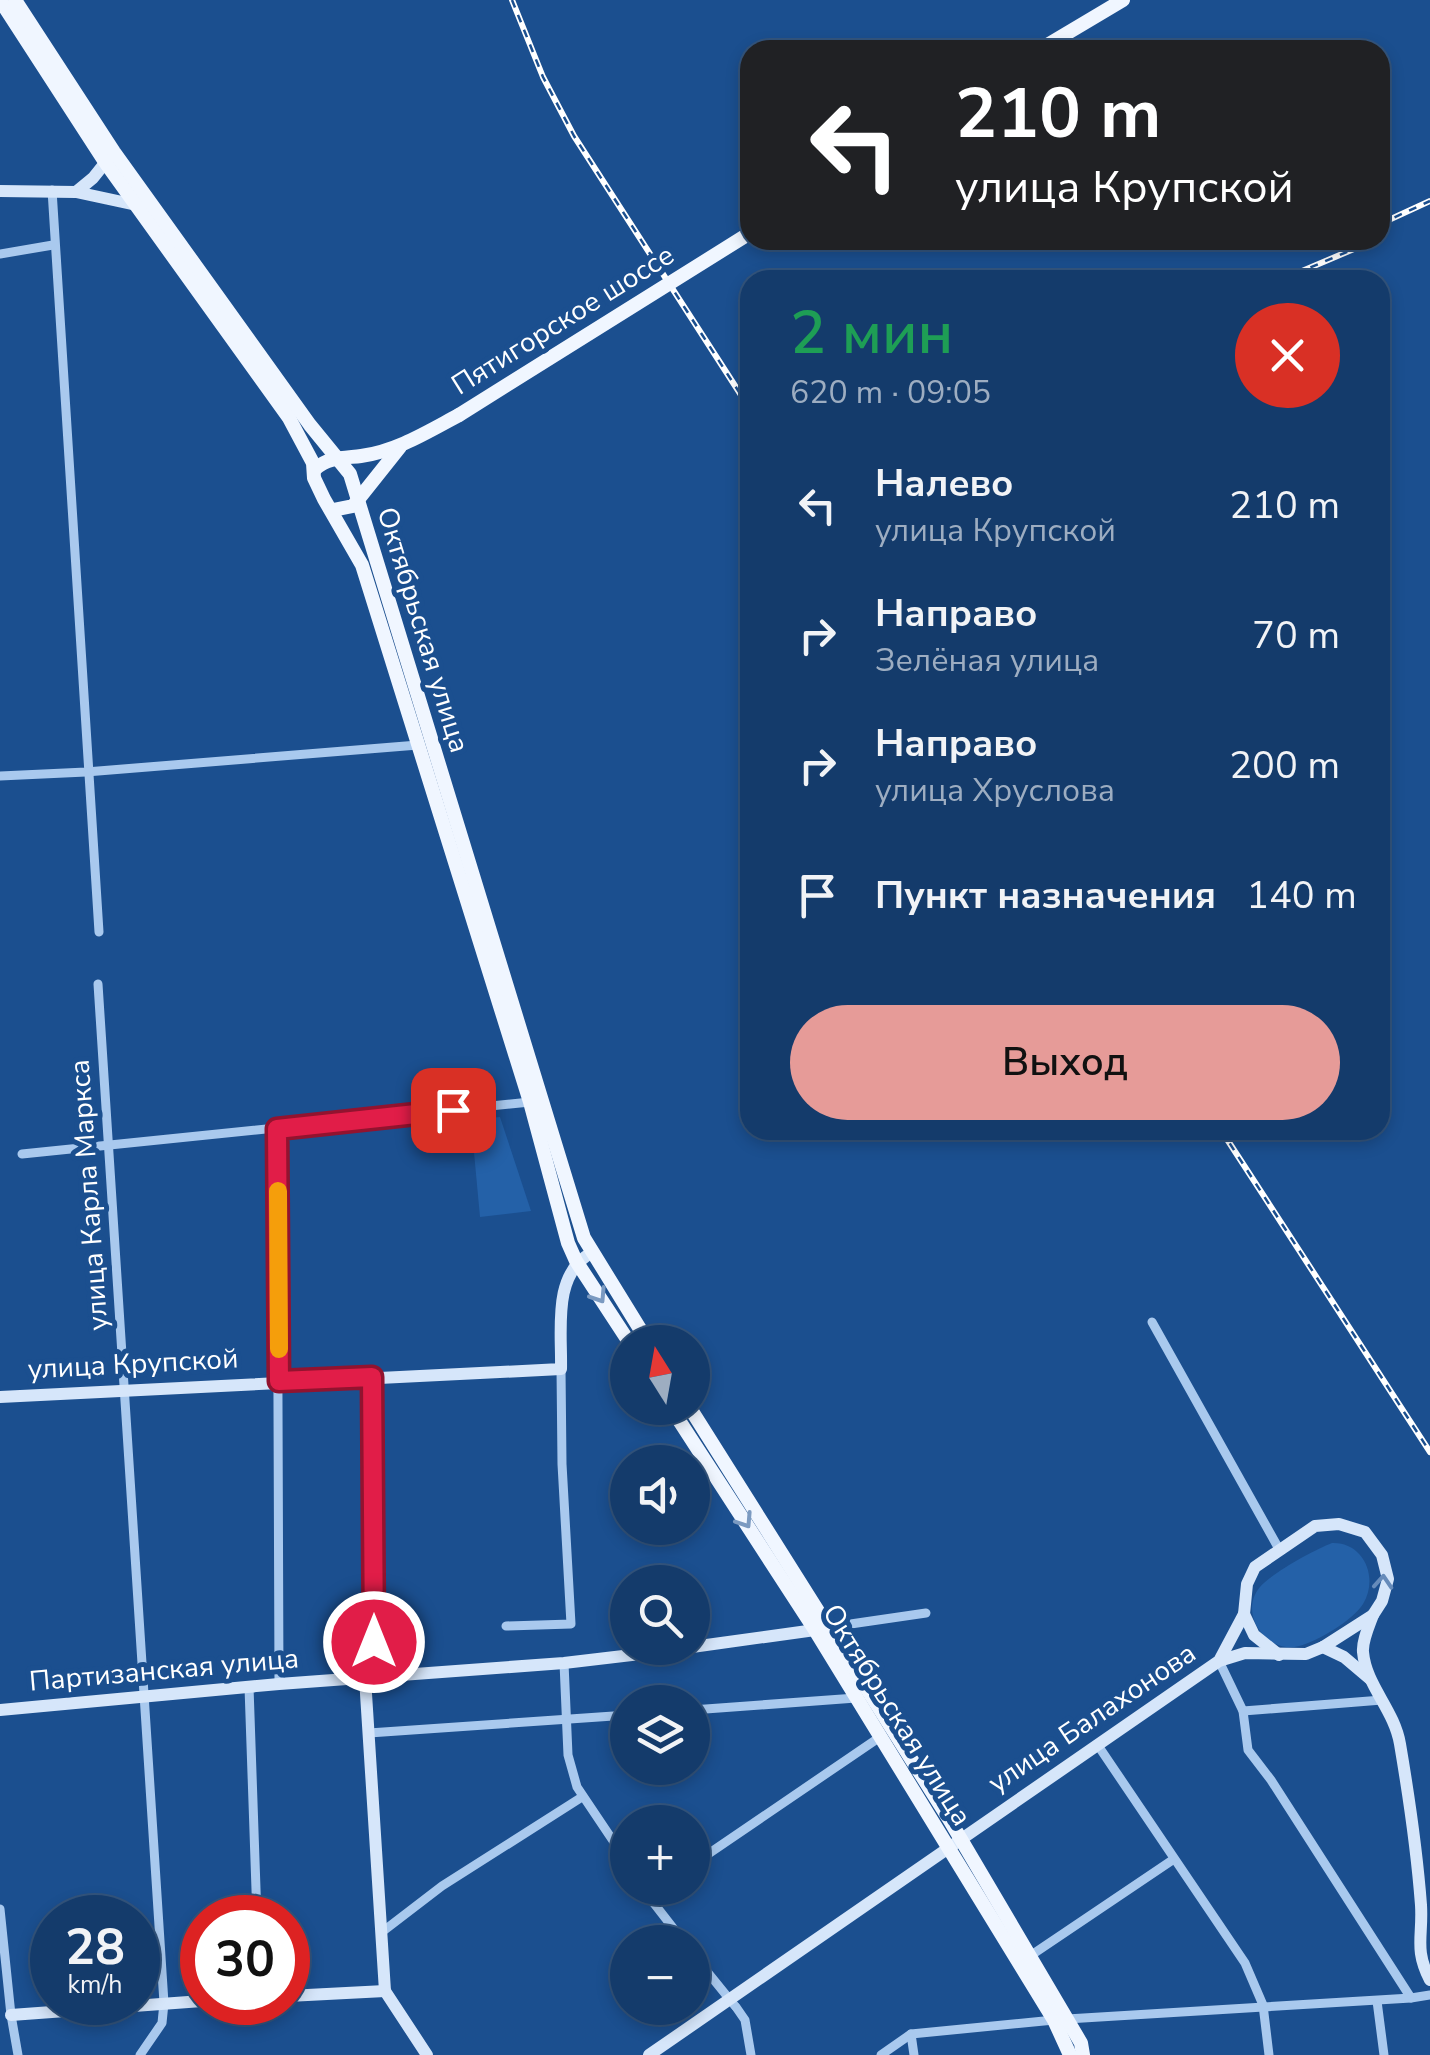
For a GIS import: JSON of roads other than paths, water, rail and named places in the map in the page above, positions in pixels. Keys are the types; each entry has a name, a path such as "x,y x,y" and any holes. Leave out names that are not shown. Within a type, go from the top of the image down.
{"main road":[{"name":"Октябрьская улица","path":"0,0 110,157 156,210 350,474 584,1238 637,1325"},
{"name":"Октябрьская улица","path":"15,0 134,204 290,418 315,469 316,484 362,565 530,1102 568,1244 619,1325"},
{"path":"1056,40 1123,0"},
{"name":"Пятигорское шоссе","path":"315,469 326,461 400,446 458,416 740,239"},
{"name":"Пятигорское шоссе","path":"332,510 349,509 400,446"},
{"name":"Октябрьская улица","path":"683,1425 822,1628 880,1737 1030,1956 1060,2019 1070,2055"},
{"name":"Октябрьская улица","path":"700,1425 1060,2019 1081,2043 1083,2055"}],"street":[{"path":"76,192 110,157"},
{"path":"52,190 99,932"},
{"path":"0,191 76,192 156,210"},
{"path":"0,254 54,244"},
{"path":"0,776 418,746"},
{"name":"улица Карла Маркса","path":"98,984 164,2003 162,2023 140,2055"},
{"path":"22,1154 530,1102"},
{"path":"277,1129 279,1684"},
{"path":"506,1626 571,1624 562,1464 562,1299 576,1261 591,1253"},
{"path":"1152,1322 1278,1549"},
{"name":"улица Крупской","path":"0,1397 561,1370"},
{"path":"372,1377 370,1733 385,1991 420,2053"},
{"name":"улица Балахонова","path":"649,2055 733,2004 954,1843 1218,1661 1245,1653 1306,1654 1323,1648 1373,1615 1388,1579 1382,1554 1365,1532 1338,1524 1315,1526 1278,1549 1255,1566 1246,1584 1244,1614 1218,1661"},
{"name":"Партизанская улица","path":"710,1644 926,1613"},
{"path":"1244,1614 1254,1635 1279,1655"},
{"path":"1373,1615 1362,1650 1370,1679 1391,1712 1400,1740 1422,1911 1420,1962 1430,1980"},
{"path":"1323,1648 1344,1658 1370,1679"},
{"name":"Партизанская улица","path":"0,1710 610,1657"},
{"path":"1218,1661 1242,1711 1248,1750 1411,1998"},
{"path":"564,1663 568,1755 582,1797 610,1837"},
{"path":"248,1686 256,1895"},
{"path":"710,1709 856,1698"},
{"path":"1242,1711 1382,1700"},
{"path":"370,1733 610,1716"},
{"path":"710,1853 880,1737"},
{"path":"1097,1744 1245,1963 1263,2005 1270,2055"},
{"path":"382,1932 442,1886 582,1797"},
{"path":"1030,1956 1174,1859"},
{"path":"654,1905 670,1925"},
{"path":"0,1909 5,2015 18,2055"},
{"path":"710,1975 745,2020 751,2055"},
{"path":"310,1995 385,1991"},
{"path":"881,2055 912,2034 1060,2019 1430,1995"},
{"path":"1377,2001 1384,2055"},
{"path":"5,2015 180,2002"},
{"path":"912,2034 914,2055"}],"railway":[{"path":"512,0 543,77 574,136 740,393"},
{"path":"1390,219 1430,201"},
{"path":"1304,270 1352,250"},
{"path":"1227,1140 1430,1452"}]}
